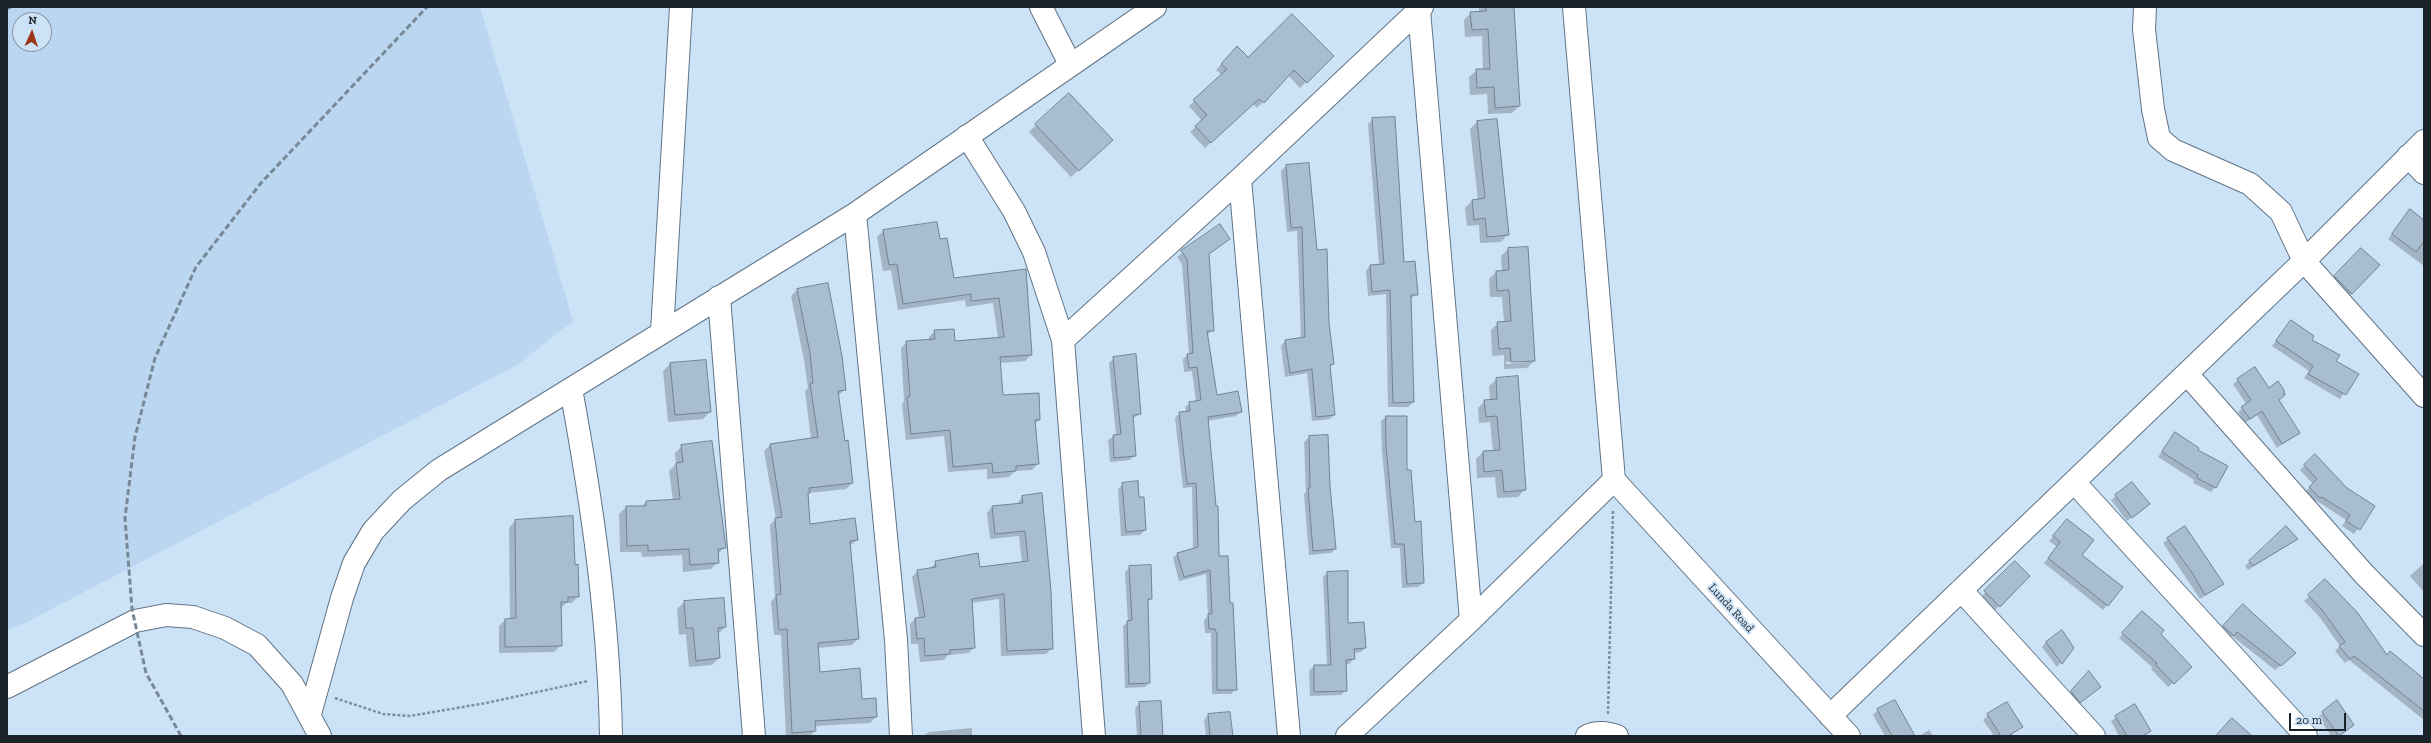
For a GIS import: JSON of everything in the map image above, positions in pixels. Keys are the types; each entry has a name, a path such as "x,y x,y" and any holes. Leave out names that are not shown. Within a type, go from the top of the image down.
{"street":[{"path":"662,332 680,7"},
{"path":"1042,7 1070,64"},
{"path":"310,714 354,563 373,531 402,500 439,470 855,214 1070,64 1155,7"},
{"path":"1347,736 1471,620 1614,480 1574,7"},
{"path":"2145,7 2144,29 2153,109 2159,138 2173,150 2250,184 2281,212 2304,262 2424,396"},
{"path":"1421,8 1471,620"},
{"path":"1063,340 1240,179 1421,8"},
{"path":"967,136 1014,211 1034,252 1063,340 1094,736"},
{"path":"1830,716 2075,483 2304,262 2424,141"},
{"path":"2408,156 2424,173"},
{"path":"1240,179 1289,736"},
{"path":"855,214 896,640 901,736"},
{"path":"719,297 754,736"},
{"path":"2187,374 2364,574 2424,635"},
{"path":"571,389 586,470 610,676 611,736"},
{"name":"Lunda Road","path":"1614,480 1849,736"},
{"path":"2075,483 2306,736"},
{"path":"1961,590 2094,736"},
{"path":"7,687 135,621 166,615 186,617 225,628 257,646 292,684 310,714 320,736"}],"path":[{"path":"1604,735 1614,480"},
{"path":"316,691 383,714 410,716 486,703 610,676"}],"shaded area":[{"path":"7,7 480,7 573,321 517,365 21,625 7,630"}],"building":[{"path":"1486,7 1514,7 1520,106 1495,108 1494,87 1477,88 1476,69 1490,69 1488,29 1472,30 1470,12 1486,11"},
{"path":"1292,14 1334,56 1307,83 1294,70 1264,103 1259,99 1211,143 1195,126 1207,115 1193,100 1227,69 1221,64 1237,46 1248,57"},
{"path":"1069,93 1113,140 1079,171 1035,124"},
{"path":"1395,117 1404,262 1415,261 1418,295 1411,295 1414,402 1393,403 1390,290 1372,292 1370,265 1384,264 1372,118"},
{"path":"1497,119 1509,235 1487,237 1485,218 1474,220 1472,200 1485,198 1477,121"},
{"path":"1309,163 1317,250 1327,249 1329,323 1334,364 1330,365 1335,415 1316,417 1312,369 1290,373 1285,340 1305,337 1302,227 1291,228 1286,165"},
{"path":"2410,209 2424,220 2424,241 2416,252 2392,234"},
{"path":"937,222 940,239 947,238 954,278 1026,269 1032,355 1000,357 1003,395 1039,393 1040,420 1035,420 1039,464 1016,466 1016,471 993,473 992,463 953,467 950,430 911,434 907,397 910,396 906,341 935,339 934,330 954,329 955,341 1004,337 999,298 971,301 971,294 903,304 897,264 889,265 883,230"},
{"path":"1220,224 1230,239 1209,254 1214,331 1207,331 1217,395 1238,391 1242,412 1208,417 1216,506 1218,506 1219,556 1228,556 1230,603 1233,603 1237,690 1217,690 1217,634 1215,629 1209,629 1208,614 1212,614 1210,570 1184,577 1177,553 1198,547 1196,483 1187,484 1179,412 1190,411 1189,402 1201,400 1197,367 1189,368 1187,354 1193,353 1187,259 1181,251"},
{"path":"1528,247 1535,361 1511,362 1510,348 1499,349 1497,322 1511,321 1509,290 1497,291 1496,271 1509,270 1508,248"},
{"path":"2361,248 2380,265 2352,294 2334,276"},
{"path":"828,283 842,356 846,390 838,391 845,441 848,440 853,483 809,488 810,524 855,518 858,540 850,541 859,639 818,643 820,672 860,668 862,699 876,698 877,717 815,721 816,731 792,733 787,629 779,630 776,595 781,594 775,518 782,517 770,444 818,437 810,384 813,383 810,353 797,289"},
{"path":"2291,320 2314,336 2312,340 2340,355 2336,361 2359,374 2346,395 2308,374 2313,366 2276,341"},
{"path":"1136,354 1141,414 1133,415 1136,456 1114,458 1113,435 1121,434 1113,357"},
{"path":"706,360 711,412 675,415 670,363"},
{"path":"2255,367 2269,388 2278,381 2284,390 2284,396 2279,400 2300,433 2282,444 2262,411 2250,419 2241,407 2251,400 2237,379"},
{"path":"1518,376 1526,490 1504,492 1502,470 1484,472 1483,451 1500,450 1497,416 1486,417 1484,400 1497,399 1496,378"},
{"path":"1386,416 1407,416 1407,470 1411,470 1415,522 1421,521 1424,583 1407,584 1404,544 1395,544 1386,446"},
{"path":"2175,432 2199,448 2198,450 2228,466 2216,488 2197,478 2198,475 2162,452"},
{"path":"1328,435 1330,486 1336,549 1313,551 1308,488 1310,488 1309,436"},
{"path":"712,441 726,548 718,549 719,563 690,565 689,549 648,551 648,545 627,546 626,506 646,506 646,501 680,499 676,463 683,462 681,445"},
{"path":"2315,454 2347,488 2375,506 2360,530 2346,521 2350,515 2322,497 2320,498 2309,487 2317,479 2304,465"},
{"path":"1138,481 1139,497 1144,497 1146,530 1126,532 1122,483"},
{"path":"2132,482 2150,504 2132,518 2115,495"},
{"path":"1042,493 1051,591 1053,649 1007,651 1004,594 972,599 975,648 950,650 950,654 925,656 924,638 917,639 915,618 925,617 917,570 936,567 935,561 978,553 980,567 1028,561 1025,531 995,534 992,506 1023,503 1022,496"},
{"path":"573,516 575,565 578,564 579,597 568,597 568,602 561,602 562,646 505,647 505,619 516,618 515,520"},
{"path":"2067,519 2094,540 2082,555 2123,587 2108,606 2048,558 2060,542 2053,536"},
{"path":"2185,526 2224,584 2205,595 2193,574 2167,538"},
{"path":"2286,526 2298,539 2253,566 2249,561"},
{"path":"2015,561 2030,576 2000,607 1984,591"},
{"path":"1151,565 1152,599 1148,599 1150,683 1129,684 1127,621 1132,620 1129,566"},
{"path":"1348,571 1348,623 1364,622 1366,648 1354,649 1355,659 1346,660 1347,691 1314,692 1314,665 1331,665 1327,572"},
{"path":"2325,579 2357,612 2387,655 2390,651 2424,679 2424,711 2354,656 2350,659 2339,646 2345,642 2322,610 2308,595"},
{"path":"724,598 726,627 718,628 720,658 696,661 693,628 686,628 684,601"},
{"path":"2243,604 2296,653 2281,666 2237,632 2234,636 2223,626"},
{"path":"2142,611 2164,630 2161,634 2192,667 2174,684 2155,664 2157,663 2122,633"},
{"path":"2062,630 2074,648 2062,664 2046,642"},
{"path":"2089,671 2101,687 2080,703 2071,691"},
{"path":"1895,700 1915,736 1892,736 1877,709"},
{"path":"2337,700 2354,725 2339,736 2322,712"},
{"path":"1161,701 1163,736 1141,736 1139,702"},
{"path":"2007,702 2023,727 2008,736 2001,736 1987,714"},
{"path":"2135,704 2151,731 2143,736 2127,736 2115,716"},
{"path":"1230,712 1233,736 1210,736 1208,714"},
{"path":"2232,718 2252,736 2216,736"}],"railway":[{"path":"7,9 11,7"},
{"path":"181,736 146,673 132,609 125,518 135,437 155,358 196,267 261,183 427,7"}]}
